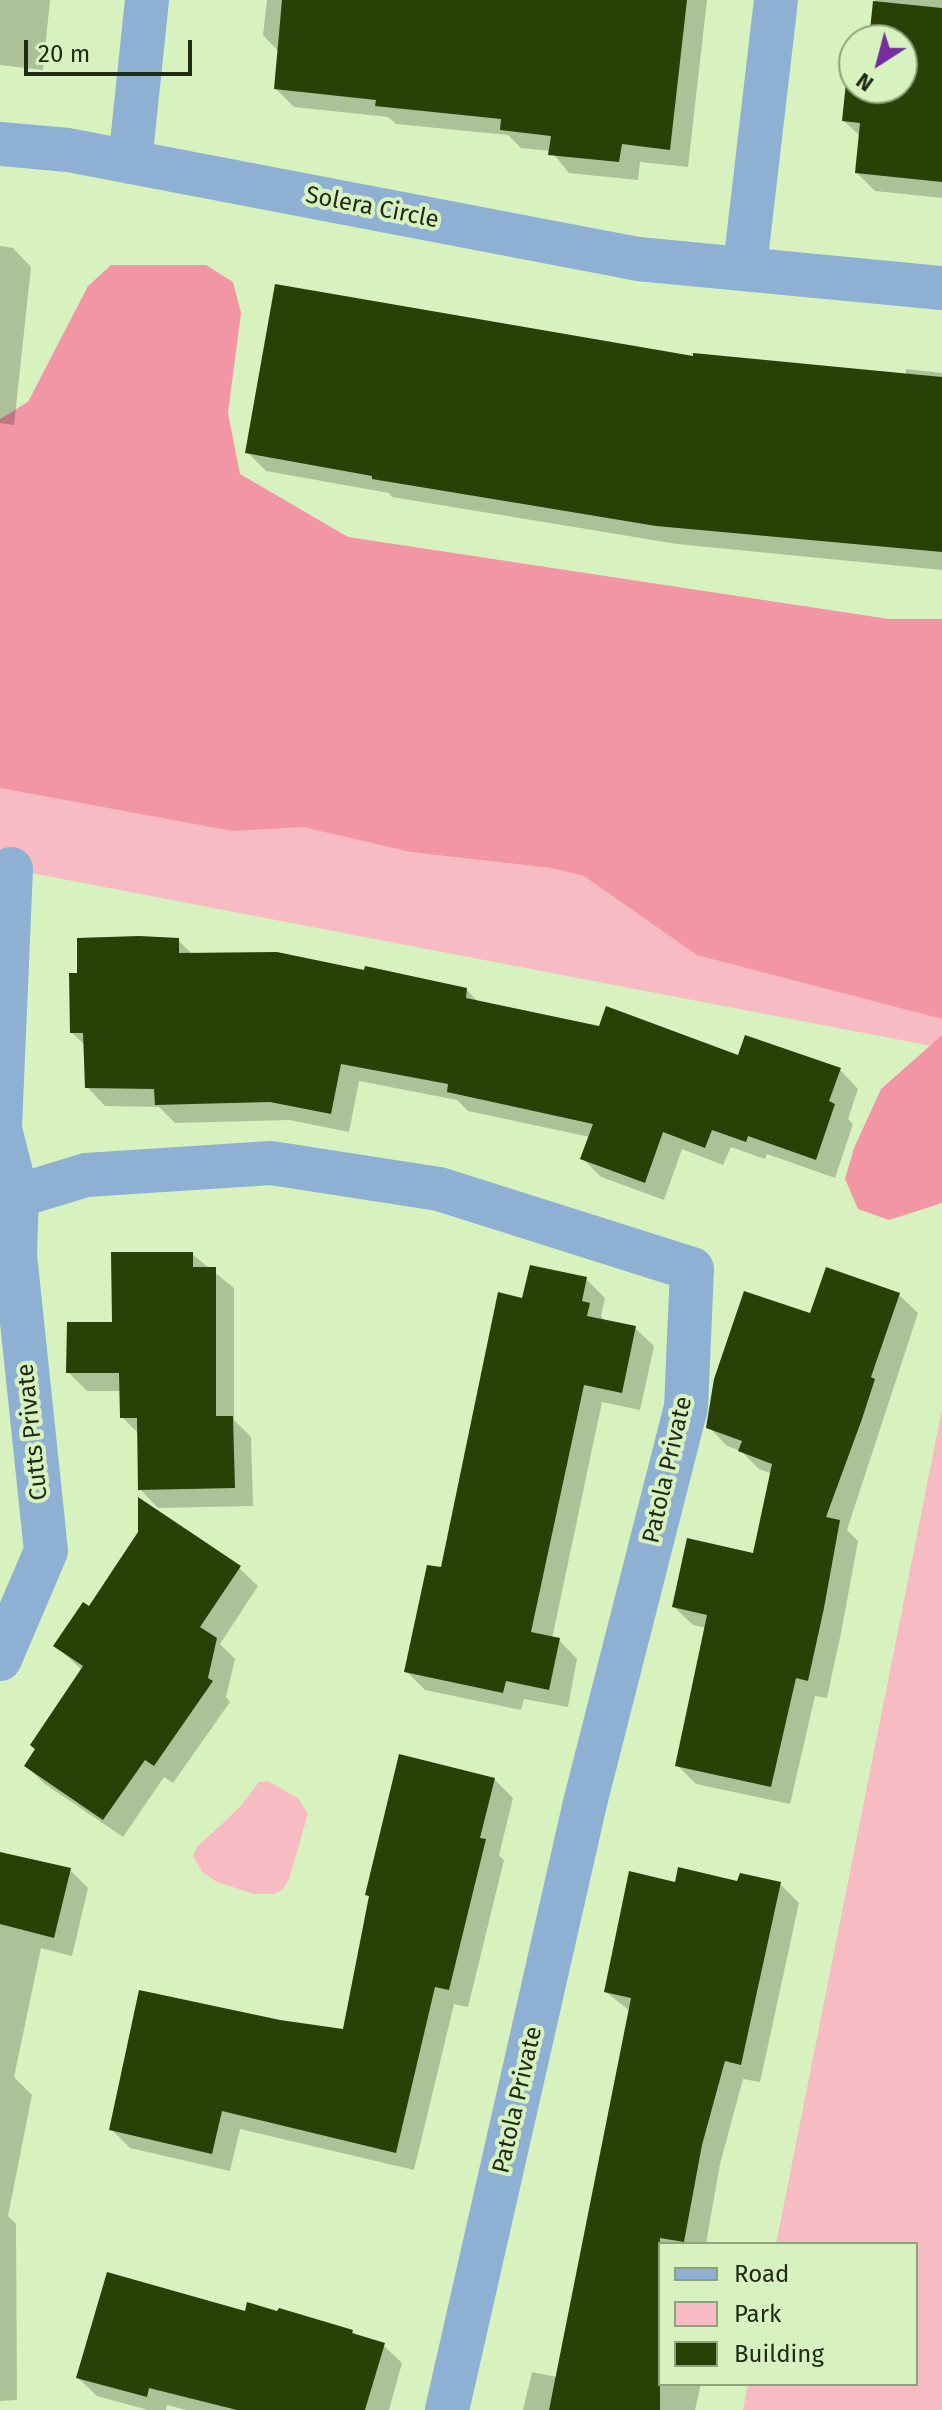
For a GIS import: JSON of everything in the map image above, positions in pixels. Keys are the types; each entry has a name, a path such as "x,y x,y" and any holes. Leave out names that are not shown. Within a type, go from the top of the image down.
{"street":[{"path":"130,162 147,0"},
{"path":"745,266 776,0"},
{"name":"Solera Circle","path":"0,144 68,150 638,259 745,266 942,288"},
{"path":"11,869 0,1128 17,1196"},
{"name":"Patola Private","path":"17,1196 86,1175 271,1163 439,1189 692,1269 686,1407 585,1803 447,2410"},
{"name":"Cutts Private","path":"0,1659 46,1551 15,1255 17,1196"}],"green space":[{"path":"0,588 942,760 942,1048 0,867"},
{"path":"942,1409 942,2410 743,2410 748,2386 918,2386 918,2242 776,2242"},
{"path":"268,1781 299,1799 308,1814 289,1879 283,1889 274,1894 254,1894 217,1882 202,1872 193,1856 197,1847 239,1808 259,1782"}],"shaded area":[{"path":"111,265 206,265 233,282 241,313 228,413 240,474 348,537 889,619 942,619 942,1019 697,955 584,876 552,868 411,852 303,827 233,831 0,788 0,419 28,402 88,286"},
{"path":"942,1035 942,1203 889,1220 858,1209 845,1179 854,1148 881,1089"}],"building":[{"path":"282,0 687,0 670,150 622,144 619,162 548,155 551,136 500,130 501,119 375,106 376,100 274,89"},
{"path":"873,1 942,8 942,182 855,173 860,123 842,121 844,104 918,104 918,24 871,24"},
{"path":"275,284 693,356 693,353 942,377 942,552 656,526 372,479 372,476 245,453"},
{"path":"77,938 179,938 179,953 277,952 364,970 365,966 467,988 466,998 599,1026 606,1006 738,1055 745,1035 841,1068 829,1101 835,1104 816,1160 748,1136 746,1142 712,1130 705,1148 663,1132 645,1183 580,1159 593,1124 447,1092 448,1084 341,1064 331,1114 270,1102 155,1105 154,1089 85,1088 83,1033 70,1033 69,973 77,973"},
{"path":"111,1252 193,1252 193,1267 216,1267 216,1416 233,1416 235,1488 138,1490 137,1418 120,1418 119,1373 66,1373 67,1322 112,1322"},
{"path":"530,1265 587,1277 582,1301 590,1303 587,1316 636,1326 622,1393 584,1385 531,1632 560,1638 549,1690 506,1681 503,1693 404,1672 427,1565 441,1567 498,1292 522,1298"},
{"path":"826,1267 900,1293 871,1377 875,1379 862,1419 826,1517 840,1520 824,1608 808,1681 796,1678 771,1787 675,1766 707,1615 672,1607 687,1538 753,1553 772,1464 738,1451 742,1441 706,1428 714,1379 744,1291 810,1313"},
{"path":"138,1497 241,1566 200,1627 217,1638 208,1678 213,1681 154,1766 145,1760 103,1820 24,1766 35,1749 30,1745 83,1666 53,1646 83,1602 89,1606 138,1532"},
{"path":"399,1754 495,1778 480,1838 486,1839 449,1990 435,1987 396,2153 222,2111 212,2154 109,2130 139,1990 280,2020 343,2029 369,1896 365,1895"},
{"path":"0,1852 71,1868 54,1938 0,1924"},
{"path":"678,1867 737,1881 740,1873 781,1882 741,2065 725,2061 702,2145 684,2242 660,2238 658,2242 660,2410 549,2410 631,1998 604,1992 629,1871 675,1882"},
{"path":"107,2272 245,2311 247,2302 277,2311 279,2308 385,2343 365,2410 237,2410 149,2388 147,2397 76,2378"}]}
